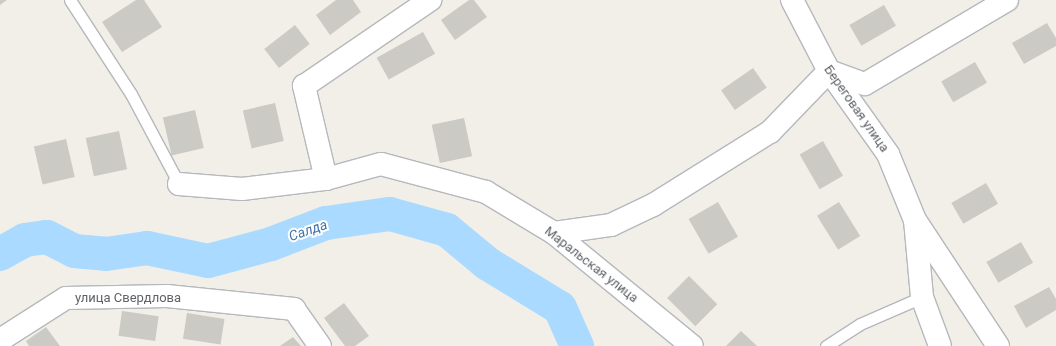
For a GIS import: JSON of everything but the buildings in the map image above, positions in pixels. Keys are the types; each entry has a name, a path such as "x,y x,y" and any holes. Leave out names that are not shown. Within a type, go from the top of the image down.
{"street":[{"path":"326,178 304,86 430,0"},
{"name":"Береговая улица","path":"792,0 829,71 888,154 915,220 998,346"},
{"path":"554,233 611,225 653,205 770,132 829,71 865,84 1007,0"},
{"name":"Маральская улица","path":"178,184 242,189 326,178 381,164 486,192 554,233 692,346"},
{"name":"Береговая улица","path":"915,220 922,297 940,346"},
{"name":"улица Свердлова","path":"0,340 66,298 167,296 294,309 320,346"}],"lane":[{"path":"70,0 131,94 178,184"},
{"path":"826,346 860,324 922,297"}],"waterway":[{"name":"Салда","path":"0,254 25,240 47,237 74,251 106,254 147,248 208,261 271,244 326,223 390,214 447,230 488,264 560,308 577,346"}]}
